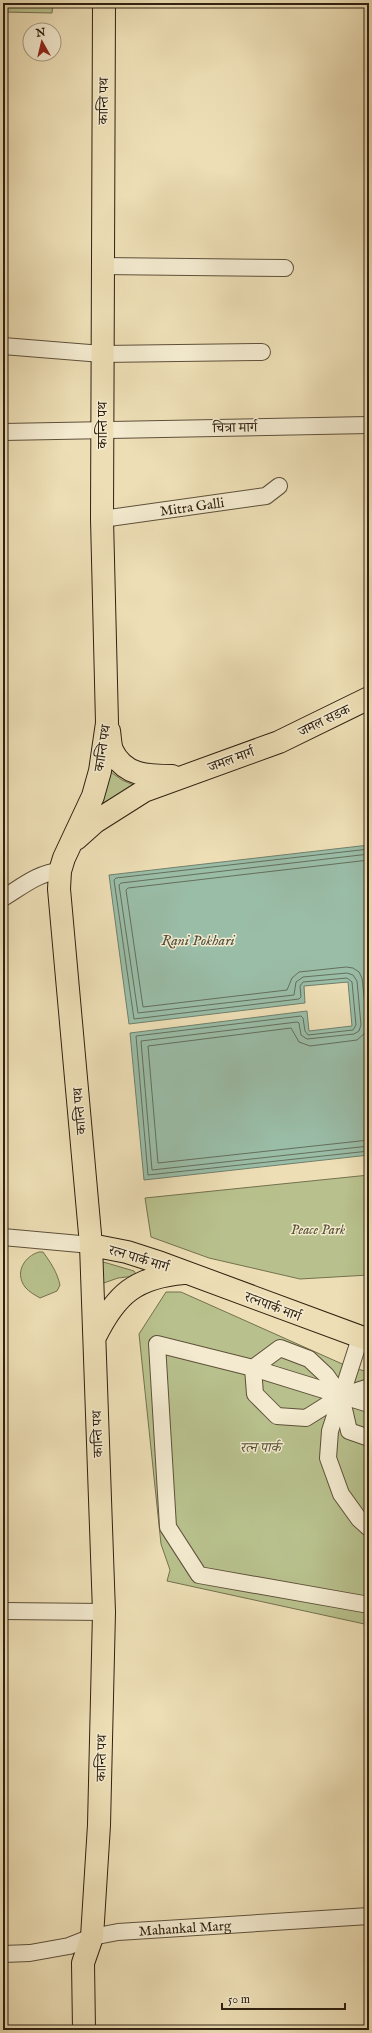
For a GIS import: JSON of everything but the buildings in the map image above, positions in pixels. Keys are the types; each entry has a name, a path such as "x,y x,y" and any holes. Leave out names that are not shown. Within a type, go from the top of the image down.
{"main road":[{"name":"कान्ति पथ","path":"84,2030 83,1963 92,1937 99,1825 104,1612 95,1337 90,1245 59,889 60,871 74,841 98,777 105,747 107,723 102,519 104,3"},
{"name":"जमल सडक","path":"279,742 369,698"},
{"path":"107,723 112,750 123,764 134,773 149,776 184,777"},
{"name":"जमल मार्ग","path":"184,777 279,742"},
{"name":"कान्ति पथ","path":"74,841 94,822 144,791 184,777"},
{"name":"रत्न पार्क मार्ग","path":"90,1245 148,1258 187,1273"},
{"path":"95,1337 104,1319 116,1303 131,1289 148,1279 164,1275 187,1273"},
{"name":"रत्नपार्क मार्ग","path":"187,1273 364,1339"},
{"path":"70,2030 75,2013 83,1963"}],"street":[{"path":"102,266 285,268"},
{"path":"3,346 102,354 262,352"},
{"name":"चित्रा मार्ग","path":"3,432 369,425"},
{"name":"Mitra Galli","path":"102,519 266,496 278,486"},
{"path":"3,898 41,876 50,872 60,871"},
{"path":"3,1237 90,1245"},
{"path":"364,1339 341,1396 330,1431 328,1458 341,1494 359,1519 369,1528"},
{"path":"369,1404 253,1368 157,1344 168,1527 199,1574 369,1605"},
{"path":"253,1368 280,1348 309,1359 326,1375 341,1396 349,1431 369,1438"},
{"path":"253,1368 256,1394 277,1416 306,1418 341,1396 369,1387"},
{"path":"3,1611 104,1612"},
{"name":"Mahankal Marg","path":"3,1954 30,1953 69,1946 92,1937 118,1932 369,1916"}],"green space":[{"path":"3,3 53,3 52,13 3,12"},
{"path":"108,770 122,780 136,786 103,803 101,802"},
{"name":"Peace Park","path":"369,1175 369,1275 300,1279 209,1258 151,1237 145,1198"},
{"path":"39,1252 43,1252 51,1264 60,1285 57,1291 40,1298 25,1287 21,1276 23,1265 29,1257"},
{"path":"100,1261 134,1271 136,1274 135,1276 118,1278 101,1284"},
{"name":"रत्न पार्क","path":"166,1292 181,1292 349,1367 369,1372 369,1625 167,1581 170,1570 161,1544 139,1334"}],"water":[{"name":"Rani Pokhari","path":"369,845 369,1155 144,1180 130,1033 307,1011 309,1031 352,1026 348,982 304,986 305,1003 129,1024 109,875"}]}
